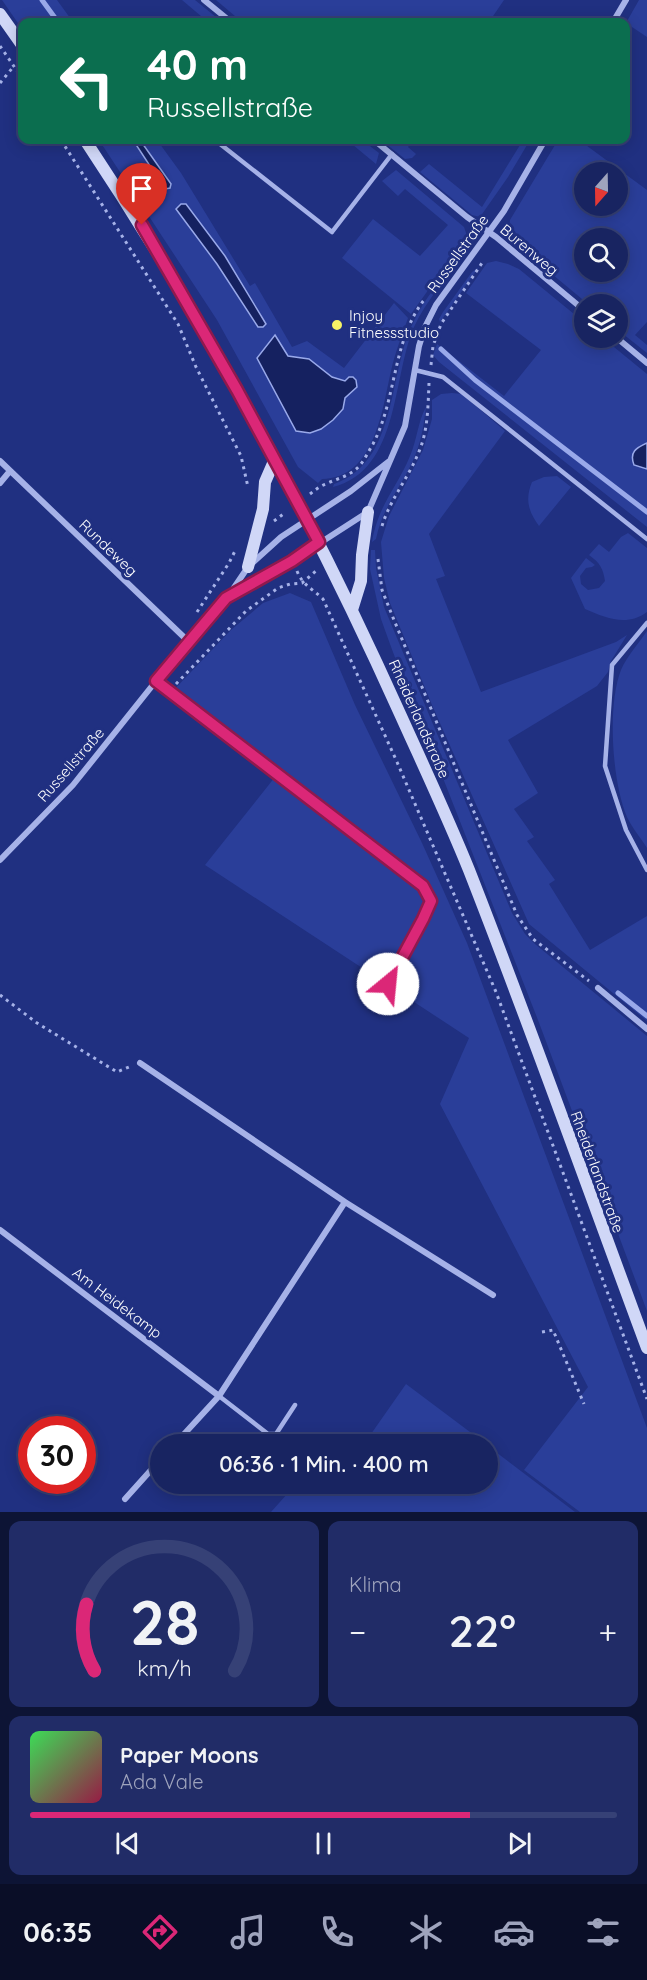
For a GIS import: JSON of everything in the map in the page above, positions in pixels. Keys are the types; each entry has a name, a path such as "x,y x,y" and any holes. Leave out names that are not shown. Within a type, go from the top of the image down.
{"main road":[{"path":"0,14 18,39"},
{"name":"Rheiderlandstraße","path":"88,144 142,225 275,459 352,610 468,868 647,1348"},
{"path":"248,567 260,519 265,482 275,459"},
{"path":"352,610 362,581 362,555 368,512"}],"street":[{"path":"204,0 226,18"},
{"path":"615,18 626,0"},
{"name":"Burenweg","path":"379,144 574,302"},
{"name":"Russellstraße","path":"226,598 292,561 368,512 405,426 425,327 436,305 504,211 543,144"},
{"path":"628,347 647,363"},
{"name":"Russellstraße","path":"0,860 73,785 226,598 248,567 280,537 351,491 391,460"},
{"name":"Rundeweg","path":"0,461 189,642"},
{"path":"0,483 10,471"},
{"path":"156,681 423,886 431,901 388,984"},
{"path":"598,988 647,1029"},
{"path":"140,1064 345,1202 492,1295"},
{"path":"184,1434 219,1396 345,1202"},
{"name":"Am Heidekamp","path":"0,1230 219,1396"},
{"path":"125,1499 150,1471"}],"lane":[{"path":"220,144 332,232 392,154"},
{"path":"415,370 442,376 647,539"},
{"path":"647,623 612,665 605,766 626,830 647,870"},
{"path":"219,1396 268,1434 276,1434 295,1405"}],"path":[{"path":"0,46 18,72"},
{"path":"0,83 14,65"},
{"path":"64,144 178,324 196,368 241,456 249,491"},
{"path":"381,530 386,513 420,448 428,406 433,346 441,324 483,263 496,237"},
{"path":"273,522 324,484 340,479 356,470 368,454 382,427 398,357 408,326 426,297"},
{"path":"260,519 273,522"},
{"path":"273,522 280,537"},
{"path":"182,635 229,563 239,542"},
{"path":"378,554 382,590 517,915 533,939 598,988"},
{"path":"292,561 302,583"},
{"path":"169,691 246,611 278,588 302,583 323,598 397,762 496,992 647,1399"},
{"path":"0,995 37,1023 117,1072 140,1064"},
{"path":"542,1332 553,1330 584,1404"}],"shaded area":[{"path":"2,0 57,0 70,18 18,18 18,23"},
{"path":"182,0 195,0 217,18 203,18"},
{"path":"216,0 504,0 492,18 237,18"},
{"path":"639,0 647,0 647,37 630,26 629,18"},
{"path":"102,144 160,144 181,173 250,286 255,283 292,347 307,341 344,368 394,303 408,318 394,358 373,439 365,455 354,467 340,476 322,479 318,483 298,467 217,320"},
{"path":"136,144 143,144 171,184 170,188 165,189"},
{"path":"352,144 367,144 379,153 376,164"},
{"path":"386,144 410,144 408,147 416,154 412,158 405,159"},
{"path":"521,144 528,144 480,217 472,215 420,172 429,164 482,207"},
{"path":"556,144 584,144 609,162 574,162 574,216 628,216 628,176 647,190 647,322 635,335 647,345 647,353 628,338 628,294 576,294 511,240 508,233 510,220"},
{"path":"396,170 464,227 467,236 411,314 342,258 373,219 420,256 448,225 405,189 398,196 382,181"},
{"path":"181,204 186,204 225,256 266,324 263,327 258,327 217,264 176,209"},
{"path":"469,245 414,327 390,419 382,442 371,462 355,477 333,487 334,484 355,473 370,457 381,437 405,343 418,312"},
{"path":"496,261 519,269 574,314 574,348 615,348 647,374 647,527 433,355 437,344 504,396 541,350 466,293 487,263"},
{"path":"479,267 440,322 439,319 443,312 472,272"},
{"path":"275,335 288,356 309,359 332,377 345,381 353,377 356,380 357,387 345,398 343,409 321,429 310,433 296,431 257,358"},
{"path":"441,394 462,394 505,431 429,534 445,576 436,579 481,692 616,642 627,635 611,661 608,672 597,686 508,740 538,793 514,809 534,837 527,841 555,880 549,884 590,950 647,916 647,1021 529,924 432,705 390,603 384,578 381,542 389,516 423,450 432,419 432,400"},
{"path":"426,407 416,453 384,515 376,539 372,542 383,507 410,456"},
{"path":"647,443 647,469 634,465 632,457 637,449"},
{"path":"557,476 571,487 539,526 529,505 532,482 544,477"},
{"path":"628,533 647,548 647,612 632,619 616,620 585,609 571,578 586,558 595,565 586,568 580,576 581,584 588,590 599,588 605,581 603,573 598,563 589,555 599,544 609,552 621,537"},
{"path":"371,550 375,550 376,568 384,607 512,913 525,934 535,944 647,1036 647,1311 538,1020 390,644 381,619 370,569"},
{"path":"290,593 311,602 355,705 422,843 467,943 647,1428 647,1512 580,1512 524,1470 588,1387 440,1104 469,1038 205,865 275,777 169,695 231,630 263,603"},
{"path":"647,631 647,848 629,821 622,802 615,764 613,723 614,703 621,670"},
{"path":"406,1384 473,1434 371,1434"},
{"path":"498,1454 575,1512 271,1512 287,1494 498,1494"}],"waterway":[{"path":"42,0 55,18"},
{"path":"441,349 475,380 647,512"},
{"path":"618,993 647,1016"}],"place":[{"name":"Injoy Fitnessstudio","path":"337,325"}],"route":[{"path":"142,225 237,390 319,542 292,561 226,598 156,681 423,886 431,901 388,984"}]}
